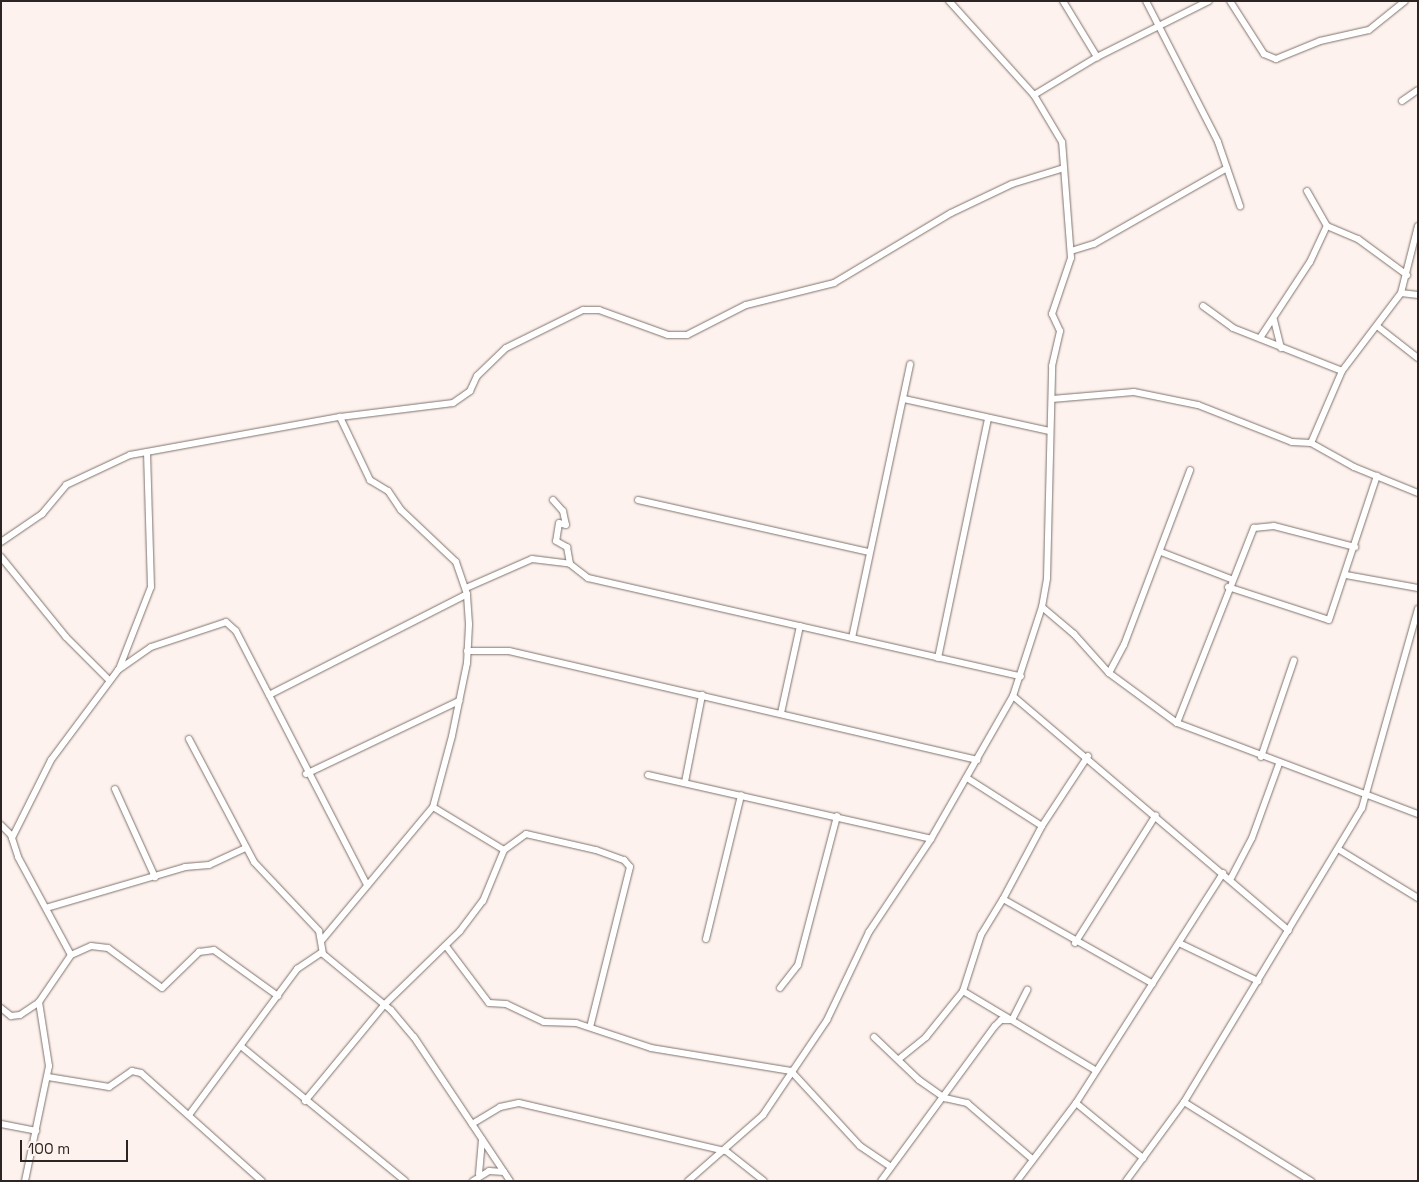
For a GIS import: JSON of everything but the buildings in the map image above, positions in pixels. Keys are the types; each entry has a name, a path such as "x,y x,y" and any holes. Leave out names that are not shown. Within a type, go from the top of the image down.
{"street":[{"path":"688,1181 726,1151 763,1114 827,1020 869,932 931,839 1013,696 1042,607 1047,578 1052,399 1060,331 1052,314 1071,251 1064,168 1058,130 1034,95 949,1"},
{"path":"1063,1 1097,57"},
{"path":"1146,1 1204,113 1227,168 1240,206"},
{"path":"1034,95 1097,57 1209,1"},
{"path":"1230,1 1264,54 1276,59 1320,41 1369,30 1405,1"},
{"path":"1402,101 1418,90"},
{"path":"1,542 42,514 79,477 147,452 340,417 460,400 506,348 583,310 608,313 661,333 688,335 752,303 834,283 951,213 1012,184 1064,168"},
{"path":"1071,251 1094,244 1227,168"},
{"path":"1307,192 1327,226 1358,240 1407,275"},
{"path":"1260,338 1274,320 1327,226"},
{"path":"1310,443 1342,371 1401,293 1418,226"},
{"path":"1401,293 1418,295"},
{"path":"1202,306 1233,328 1342,371"},
{"path":"1274,320 1281,348"},
{"path":"1377,326 1418,358"},
{"path":"852,638 868,552 904,399 910,364"},
{"path":"1052,399 1134,392 1198,405 1292,442 1310,443 1377,476 1418,493"},
{"path":"904,399 1050,431"},
{"path":"322,940 432,807 459,701 467,651 466,591 456,562 365,474 340,417"},
{"path":"938,658 988,418"},
{"path":"118,670 150,592 147,452"},
{"path":"1109,673 1161,552 1190,470"},
{"path":"1228,587 1324,620 1332,615 1377,476"},
{"path":"553,500 563,511 566,525 559,523 556,541 567,547 570,564"},
{"path":"638,500 868,552"},
{"path":"1177,722 1247,538 1262,525 1355,547"},
{"path":"1161,552 1231,579"},
{"path":"1,557 66,637 109,680"},
{"path":"270,695 466,591 532,559 570,564 588,578 606,584 679,596 800,626 1021,676"},
{"path":"1346,575 1418,588"},
{"path":"1042,607 1074,634 1109,673 1177,722 1260,757 1418,814"},
{"path":"1126,1181 1184,1102 1338,849 1366,796 1418,609"},
{"path":"12,838 51,760 118,670 151,647 226,622 236,630 270,695 306,774 367,885"},
{"path":"781,714 800,626"},
{"path":"467,651 509,651 977,760"},
{"path":"1260,757 1294,660"},
{"path":"685,782 702,695"},
{"path":"1013,696 1088,756 1289,931"},
{"path":"306,774 459,701"},
{"path":"188,739 245,848 268,881 319,931 322,940 322,952 384,1005 414,1037 510,1181"},
{"path":"899,1059 926,1037 963,991 981,935 1003,899 1042,826 1088,756"},
{"path":"1230,880 1252,838 1279,764"},
{"path":"648,775 837,816 931,839"},
{"path":"967,778 1042,826"},
{"path":"115,789 155,877"},
{"path":"706,939 741,795"},
{"path":"432,807 504,850"},
{"path":"780,988 798,965 837,816"},
{"path":"1076,942 1156,816"},
{"path":"1,825 12,838 71,955"},
{"path":"305,1101 384,1005 446,946 483,901 504,850 532,833 596,850 624,860 630,868 590,1027"},
{"path":"46,908 155,877 209,865 245,848"},
{"path":"1338,849 1418,898"},
{"path":"1017,1181 1076,1103 1094,1070 1153,984 1223,873"},
{"path":"1003,899 1153,984"},
{"path":"1179,943 1258,981"},
{"path":"1,1008 11,1016 20,1015 39,1002 71,955 90,946 108,948 162,988 199,952 214,950 278,996"},
{"path":"446,946 489,1003 506,1004 544,1022 590,1027 651,1048 791,1071 842,1129 891,1167"},
{"path":"189,1115 242,1047 298,969 322,952"},
{"path":"1012,1020 1028,990"},
{"path":"963,991 1094,1070"},
{"path":"25,1181 48,1077 39,1002"},
{"path":"880,1181 945,1098 995,1026 1001,1020 1012,1020"},
{"path":"874,1037 919,1080 945,1098 967,1104 1032,1159"},
{"path":"242,1047 305,1101 405,1181"},
{"path":"48,1077 109,1087 137,1071 262,1181"},
{"path":"1184,1102 1311,1181"},
{"path":"472,1124 500,1107 519,1103 726,1151 764,1181"},
{"path":"1076,1103 1143,1158"},
{"path":"1,1124 36,1132"},
{"path":"473,1181 479,1174 482,1139"},
{"path":"479,1174 504,1172"}]}
